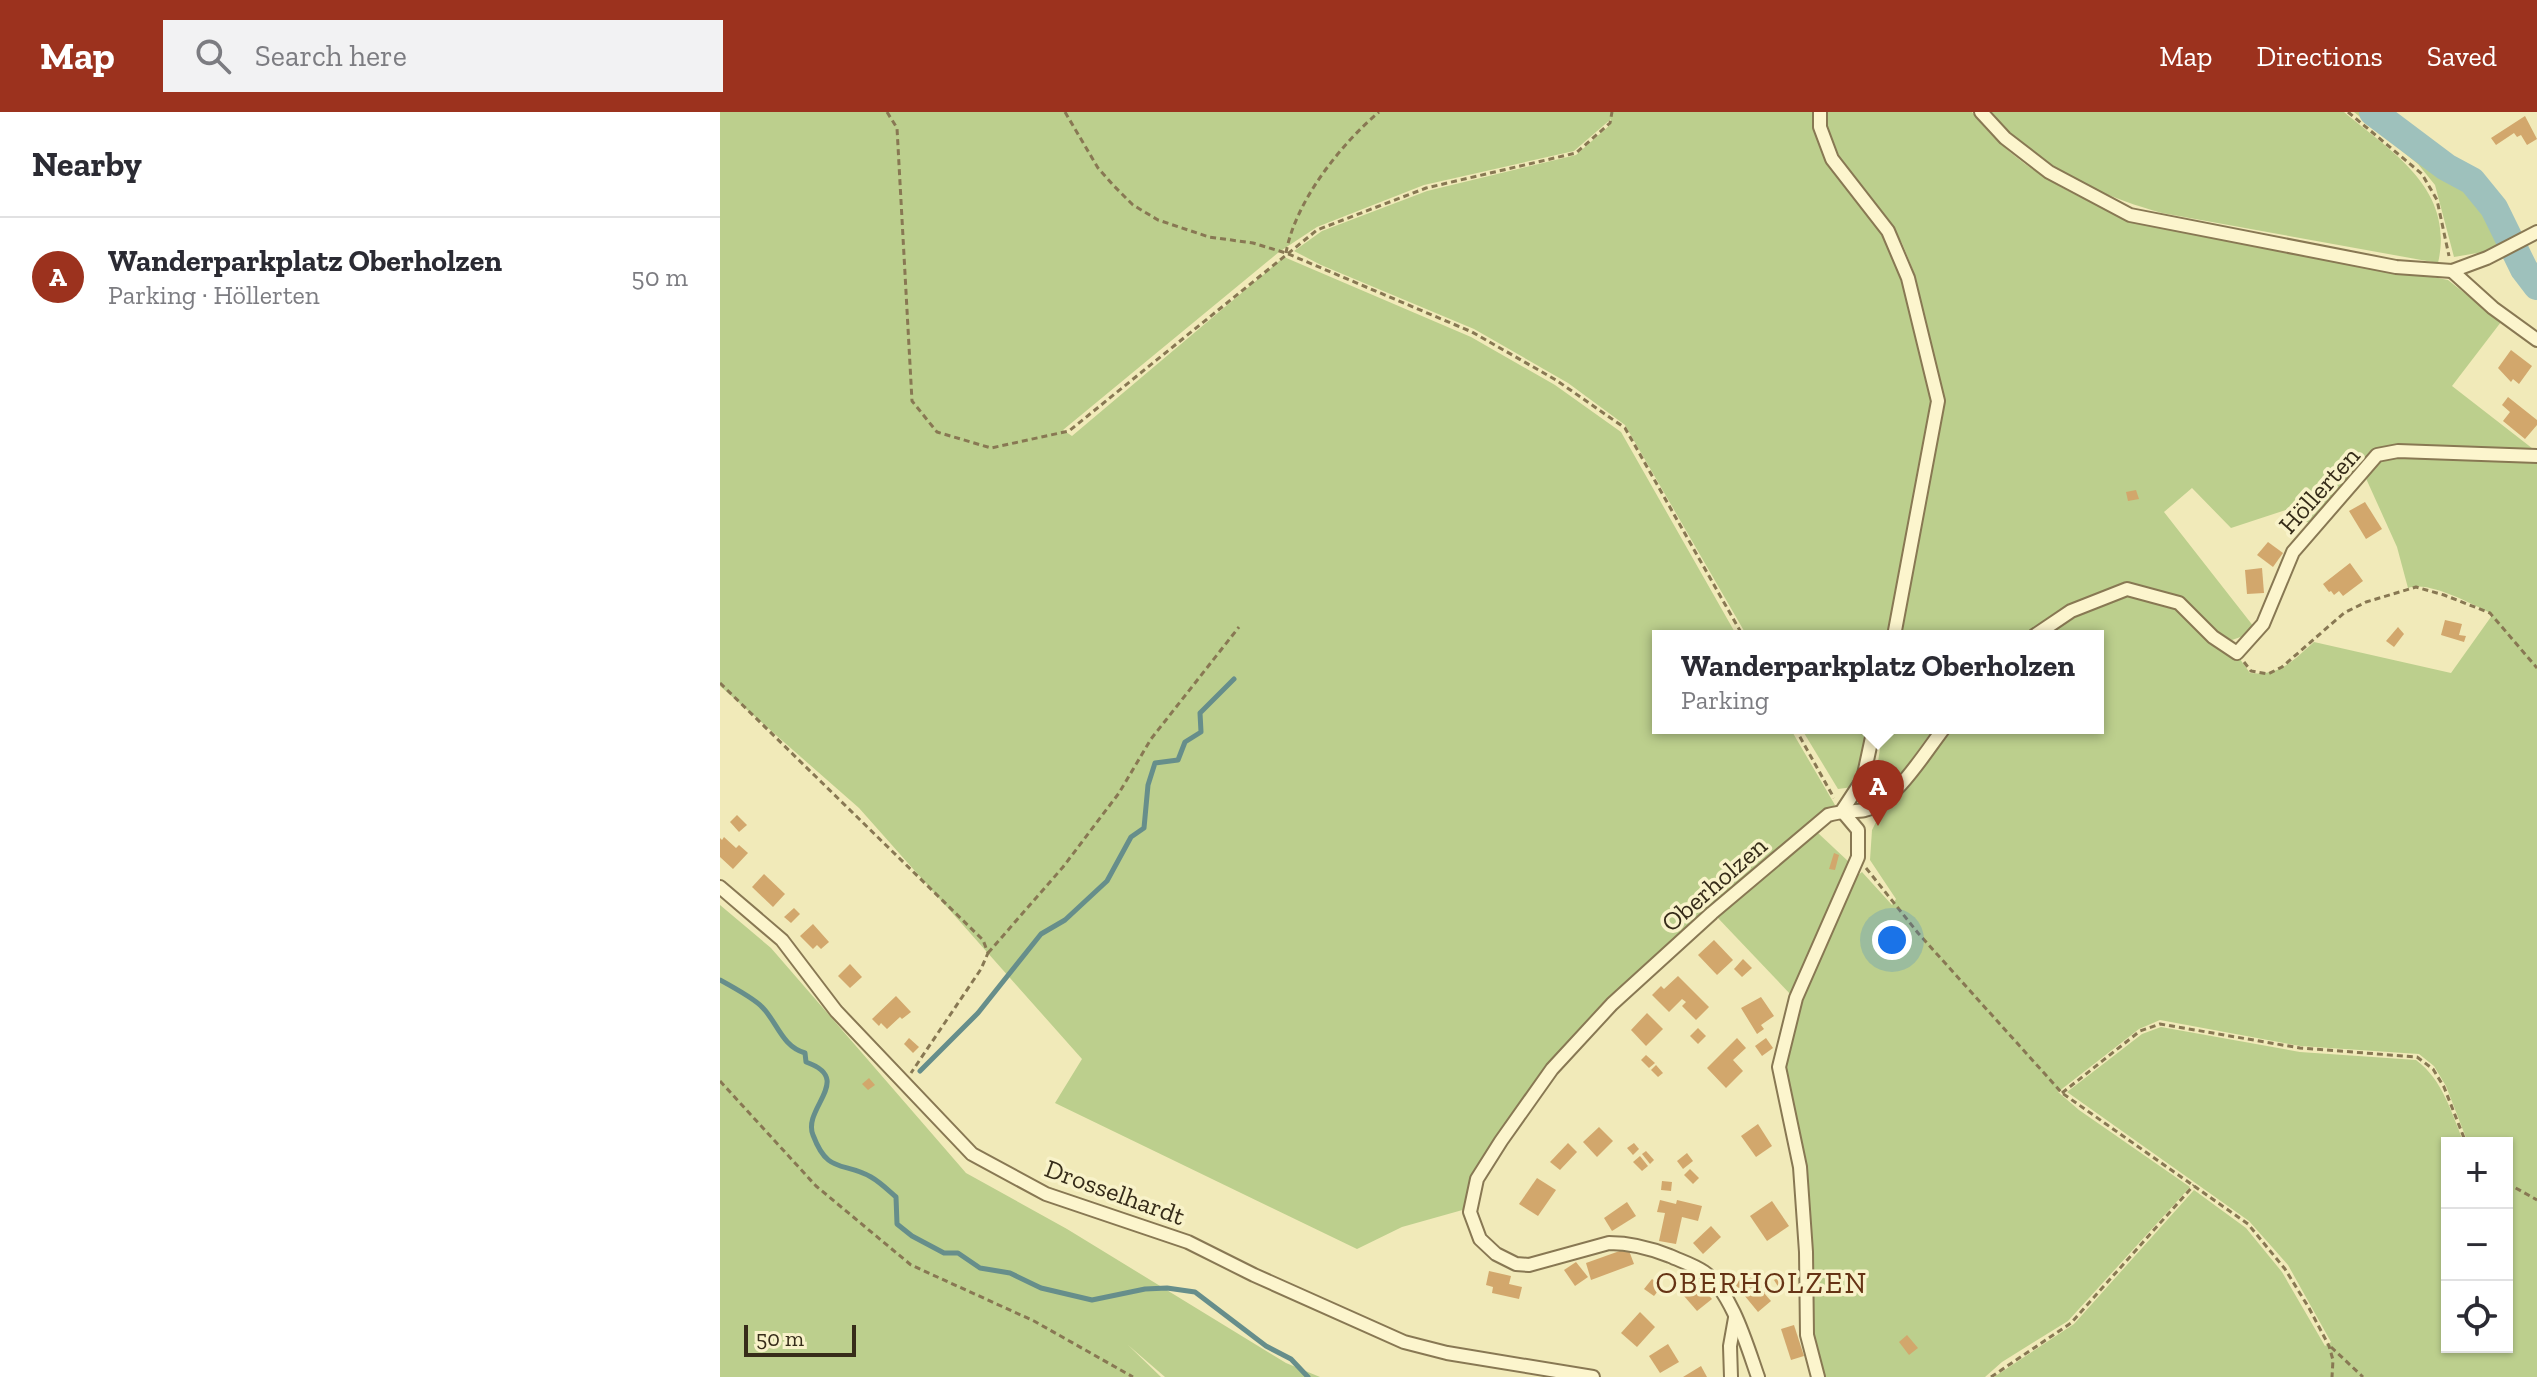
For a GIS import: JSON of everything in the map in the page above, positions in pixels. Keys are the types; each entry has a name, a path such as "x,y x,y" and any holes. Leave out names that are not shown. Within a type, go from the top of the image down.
{"street":[{"path":"1820,112 1820,127 1832,159 1888,231 1908,278 1938,401 1895,630"},
{"path":"1981,112 2005,138 2049,172 2130,215 2396,267 2452,271 2531,235"},
{"path":"2452,271 2493,308 2537,340"},
{"name":"Höllerten","path":"2237,653 2263,624 2293,552 2377,455 2398,451 2537,456"},
{"path":"2043,630 2071,611 2127,589 2179,603 2213,637 2237,653"},
{"path":"1842,811 1863,779 1873,734"},
{"path":"1842,811 1868,810 1895,791 1939,734"},
{"path":"1818,1377 1807,1335 1806,1252 1800,1167 1779,1067 1796,998 1858,857 1858,830 1842,811"},
{"name":"Oberholzen","path":"1758,1377 1735,1318 1721,1291 1706,1274 1635,1245 1609,1243 1529,1265 1516,1264 1496,1254 1480,1239 1470,1212 1477,1179 1501,1141 1552,1069 1612,1004 1712,913 1828,815 1842,811"},
{"name":"Drosselhardt","path":"720,887 782,940 836,1011 972,1154 1046,1194 1188,1242 1404,1342 1447,1353 1593,1377"},
{"path":"1731,1377 1730,1346 1735,1318"}],"path":[{"path":"887,112 897,128 912,401 937,432 991,448 1069,431 1317,230 1426,188 1576,153 1610,123 1612,112"},
{"path":"1065,112 1098,168 1133,205 1158,220 1209,237 1253,243 1286,253 1472,332 1556,380 1625,428 1740,630"},
{"path":"1286,253 1289,234 1309,197 1347,141 1379,112"},
{"path":"2348,112 2422,174 2437,200 2452,271"},
{"path":"2237,653 2251,671 2268,674 2282,667 2344,613 2366,602 2416,587 2490,613 2537,668"},
{"path":"904,1083 981,969 988,953 1063,867 1119,793 1151,739 1239,627"},
{"path":"720,683 983,940 988,953"},
{"path":"1798,734 1842,811"},
{"path":"1858,857 1918,933 2062,1093 2248,1224 2285,1269 2329,1346 2333,1360 2332,1377"},
{"path":"2062,1093 2140,1031 2160,1024 2171,1025 2300,1048 2417,1057 2433,1069 2444,1087 2464,1137"},
{"path":"720,1081 816,1186 911,1265 1034,1321 1133,1377"},
{"path":"1991,1377 2071,1323 2194,1185"},
{"path":"2513,1186 2537,1200"},
{"path":"2329,1346 2363,1377"}],"green space":[{"path":"720,112 1815,112 1815,125 1885,234 1902,282 1933,405 1889,630 1744,630 1625,425 1568,383 1474,329 1294,251 1322,231 1427,191 1576,155 1610,125 1611,119 1574,151 1424,185 1317,227 1279,252 1063,430 1072,436 1284,257 1471,337 1555,385 1621,432 1734,630 1652,630 1652,734 1794,734 1835,805 1605,1000 1548,1064 1494,1138 1472,1178 1466,1209 1402,1227 1357,1249 1055,1103 1082,1059 859,808 720,686"},
{"path":"1824,112 1972,112 2003,146 2041,175 2125,216 2448,280 2501,322 2452,386 2537,452 2390,447 2310,524 2289,509 2231,528 2192,488 2164,512 2254,627 2249,634 2232,640 2217,633 2182,598 2126,585 2035,630 1902,630 1938,438 1942,401 1915,275 1902,243 1836,154"},
{"path":"1989,112 2344,112 2400,158 2429,194 2441,237 2438,263 2162,213 2136,205 2068,175 2028,148"},
{"path":"2354,112 2380,112 2463,179 2512,226 2516,235 2489,251 2454,257 2435,185 2418,164"},
{"path":"2396,454 2537,460 2537,1377 1994,1377 2074,1324 2194,1190 2246,1228 2282,1272 2325,1346 2331,1342 2288,1265 2249,1221 2067,1092 2142,1034 2161,1027 2300,1052 2416,1060 2425,1068 2445,1097 2462,1137 2441,1137 2441,1353 2513,1353 2513,1137 2466,1137 2446,1086 2434,1066 2419,1054 2300,1046 2160,1020 2139,1029 2058,1092 2190,1187 2068,1321 2002,1362 1985,1377 1823,1377 1813,1336 1805,1167 1785,1076 1786,1058 1800,1003 1848,890 1857,876 1862,872 1892,905 1896,899 1870,860 1872,830 1879,816 1900,794 1943,734 2104,734 2104,630 2048,630 2072,613 2128,591 2178,604 2237,655 2250,673 2278,670 2314,642 2451,673 2493,614 2439,590 2417,586 2408,588 2397,547 2364,474 2379,458"},
{"path":"1805,734 1868,734 1860,775 1853,787 1838,789"},
{"path":"1882,734 1930,734 1889,791 1876,794 1874,789"},
{"path":"1818,833 1850,863 1793,997 1716,916"},
{"path":"720,905 771,948 966,1173 1067,1229 1286,1363 1320,1377 1165,1377 1128,1345 1161,1377 720,1377"}],"building":[{"path":"2525,116 2537,139 2527,145 2521,135 2517,137 2514,133 2496,145 2491,138"},
{"path":"2511,350 2532,366 2519,384 2513,379 2511,382 2498,368"},
{"path":"2508,397 2537,420 2537,425 2525,439 2503,421 2510,412 2502,405"},
{"path":"2136,490 2139,499 2128,501 2126,492"},
{"path":"2365,502 2382,529 2366,539 2349,511"},
{"path":"2268,542 2283,553 2273,567 2257,555"},
{"path":"2350,563 2363,581 2343,596 2339,591 2334,595 2329,592 2323,584"},
{"path":"2262,568 2264,593 2247,594 2245,570"},
{"path":"2445,620 2462,624 2459,635 2466,636 2464,642 2441,635"},
{"path":"2398,627 2404,634 2394,647 2386,641"},
{"path":"737,815 747,825 739,832 730,822"},
{"path":"724,837 736,848 739,845 748,853 733,869 720,857 720,838 722,840"},
{"path":"1834,853 1839,855 1835,870 1829,869"},
{"path":"764,874 785,894 773,907 752,887"},
{"path":"794,908 800,914 791,923 784,917"},
{"path":"813,924 829,942 821,949 817,945 813,949 800,936"},
{"path":"1714,940 1733,960 1717,975 1698,955"},
{"path":"1743,959 1752,968 1742,977 1734,969"},
{"path":"850,964 862,977 850,988 838,976"},
{"path":"1678,976 1709,1007 1696,1020 1682,1006 1686,1002 1682,999 1669,1012 1652,995"},
{"path":"896,996 911,1012 887,1029 881,1023 879,1026 872,1019"},
{"path":"1761,997 1774,1016 1761,1025 1764,1029 1757,1034 1741,1008"},
{"path":"1647,1013 1663,1029 1646,1046 1631,1030"},
{"path":"1698,1028 1706,1036 1698,1044 1690,1036"},
{"path":"909,1038 919,1047 913,1053 904,1044"},
{"path":"1737,1038 1746,1048 1733,1060 1743,1071 1726,1088 1707,1068"},
{"path":"1766,1038 1773,1048 1762,1056 1755,1046"},
{"path":"1646,1055 1655,1063 1649,1068 1641,1060"},
{"path":"1656,1065 1663,1073 1658,1077 1651,1070"},
{"path":"869,1078 875,1085 868,1090 862,1084"},
{"path":"1758,1124 1772,1146 1756,1157 1741,1136"},
{"path":"1599,1127 1613,1141 1597,1157 1583,1142"},
{"path":"1568,1143 1577,1152 1560,1170 1550,1162"},
{"path":"1634,1143 1639,1149 1633,1155 1627,1148"},
{"path":"1646,1151 1654,1160 1650,1164 1642,1154"},
{"path":"1687,1153 1693,1161 1683,1169 1677,1161"},
{"path":"1640,1156 1648,1166 1642,1171 1633,1162"},
{"path":"1690,1169 1699,1178 1693,1184 1684,1175"},
{"path":"1537,1178 1556,1190 1538,1216 1519,1204"},
{"path":"1662,1181 1672,1182 1671,1191 1661,1190"},
{"path":"1660,1200 1676,1204 1677,1200 1702,1206 1698,1221 1682,1217 1676,1244 1659,1241 1665,1213 1657,1212"},
{"path":"1772,1201 1789,1226 1767,1241 1750,1216"},
{"path":"1627,1202 1636,1216 1612,1231 1604,1218"},
{"path":"1711,1226 1721,1237 1703,1254 1693,1243"},
{"path":"1628,1248 1634,1264 1591,1280 1586,1263"},
{"path":"1576,1262 1588,1277 1575,1286 1564,1270"},
{"path":"1489,1271 1511,1276 1509,1284 1522,1287 1519,1299 1492,1293 1493,1287 1486,1285"},
{"path":"1751,1271 1769,1289 1764,1293 1771,1301 1758,1312 1735,1284"},
{"path":"1783,1275 1787,1283 1779,1288 1774,1280"},
{"path":"1652,1279 1662,1286 1654,1296 1644,1289"},
{"path":"1698,1284 1712,1299 1697,1311 1684,1296"},
{"path":"1640,1312 1655,1327 1637,1347 1621,1333"},
{"path":"1794,1325 1804,1356 1791,1360 1781,1329"},
{"path":"1907,1335 1918,1348 1909,1355 1899,1342"},
{"path":"1668,1344 1679,1362 1660,1373 1649,1356"},
{"path":"1701,1366 1707,1377 1683,1377"}],"waterway":[{"path":"2373,112 2446,167 2472,181 2494,208 2524,269 2537,286"},
{"path":"920,1071 978,1013 1041,934 1065,920 1107,881 1131,837 1144,828 1148,785 1155,763 1178,760 1185,742 1201,732 1200,713 1234,679"},
{"path":"720,980 760,1005 786,1040 805,1053 806,1062 820,1069 827,1085 812,1125 819,1148 831,1162 871,1177 896,1197 897,1224 912,1236 944,1253 958,1253 980,1268 1010,1273 1041,1288 1092,1300 1145,1289 1195,1292 1266,1346 1291,1359 1308,1377"}],"place":[{"name":"Wanderparkplatz Oberholzen","path":"1878,826"}],"district":[{"name":"OBERHOLZEN","path":"1762,1283"}]}
